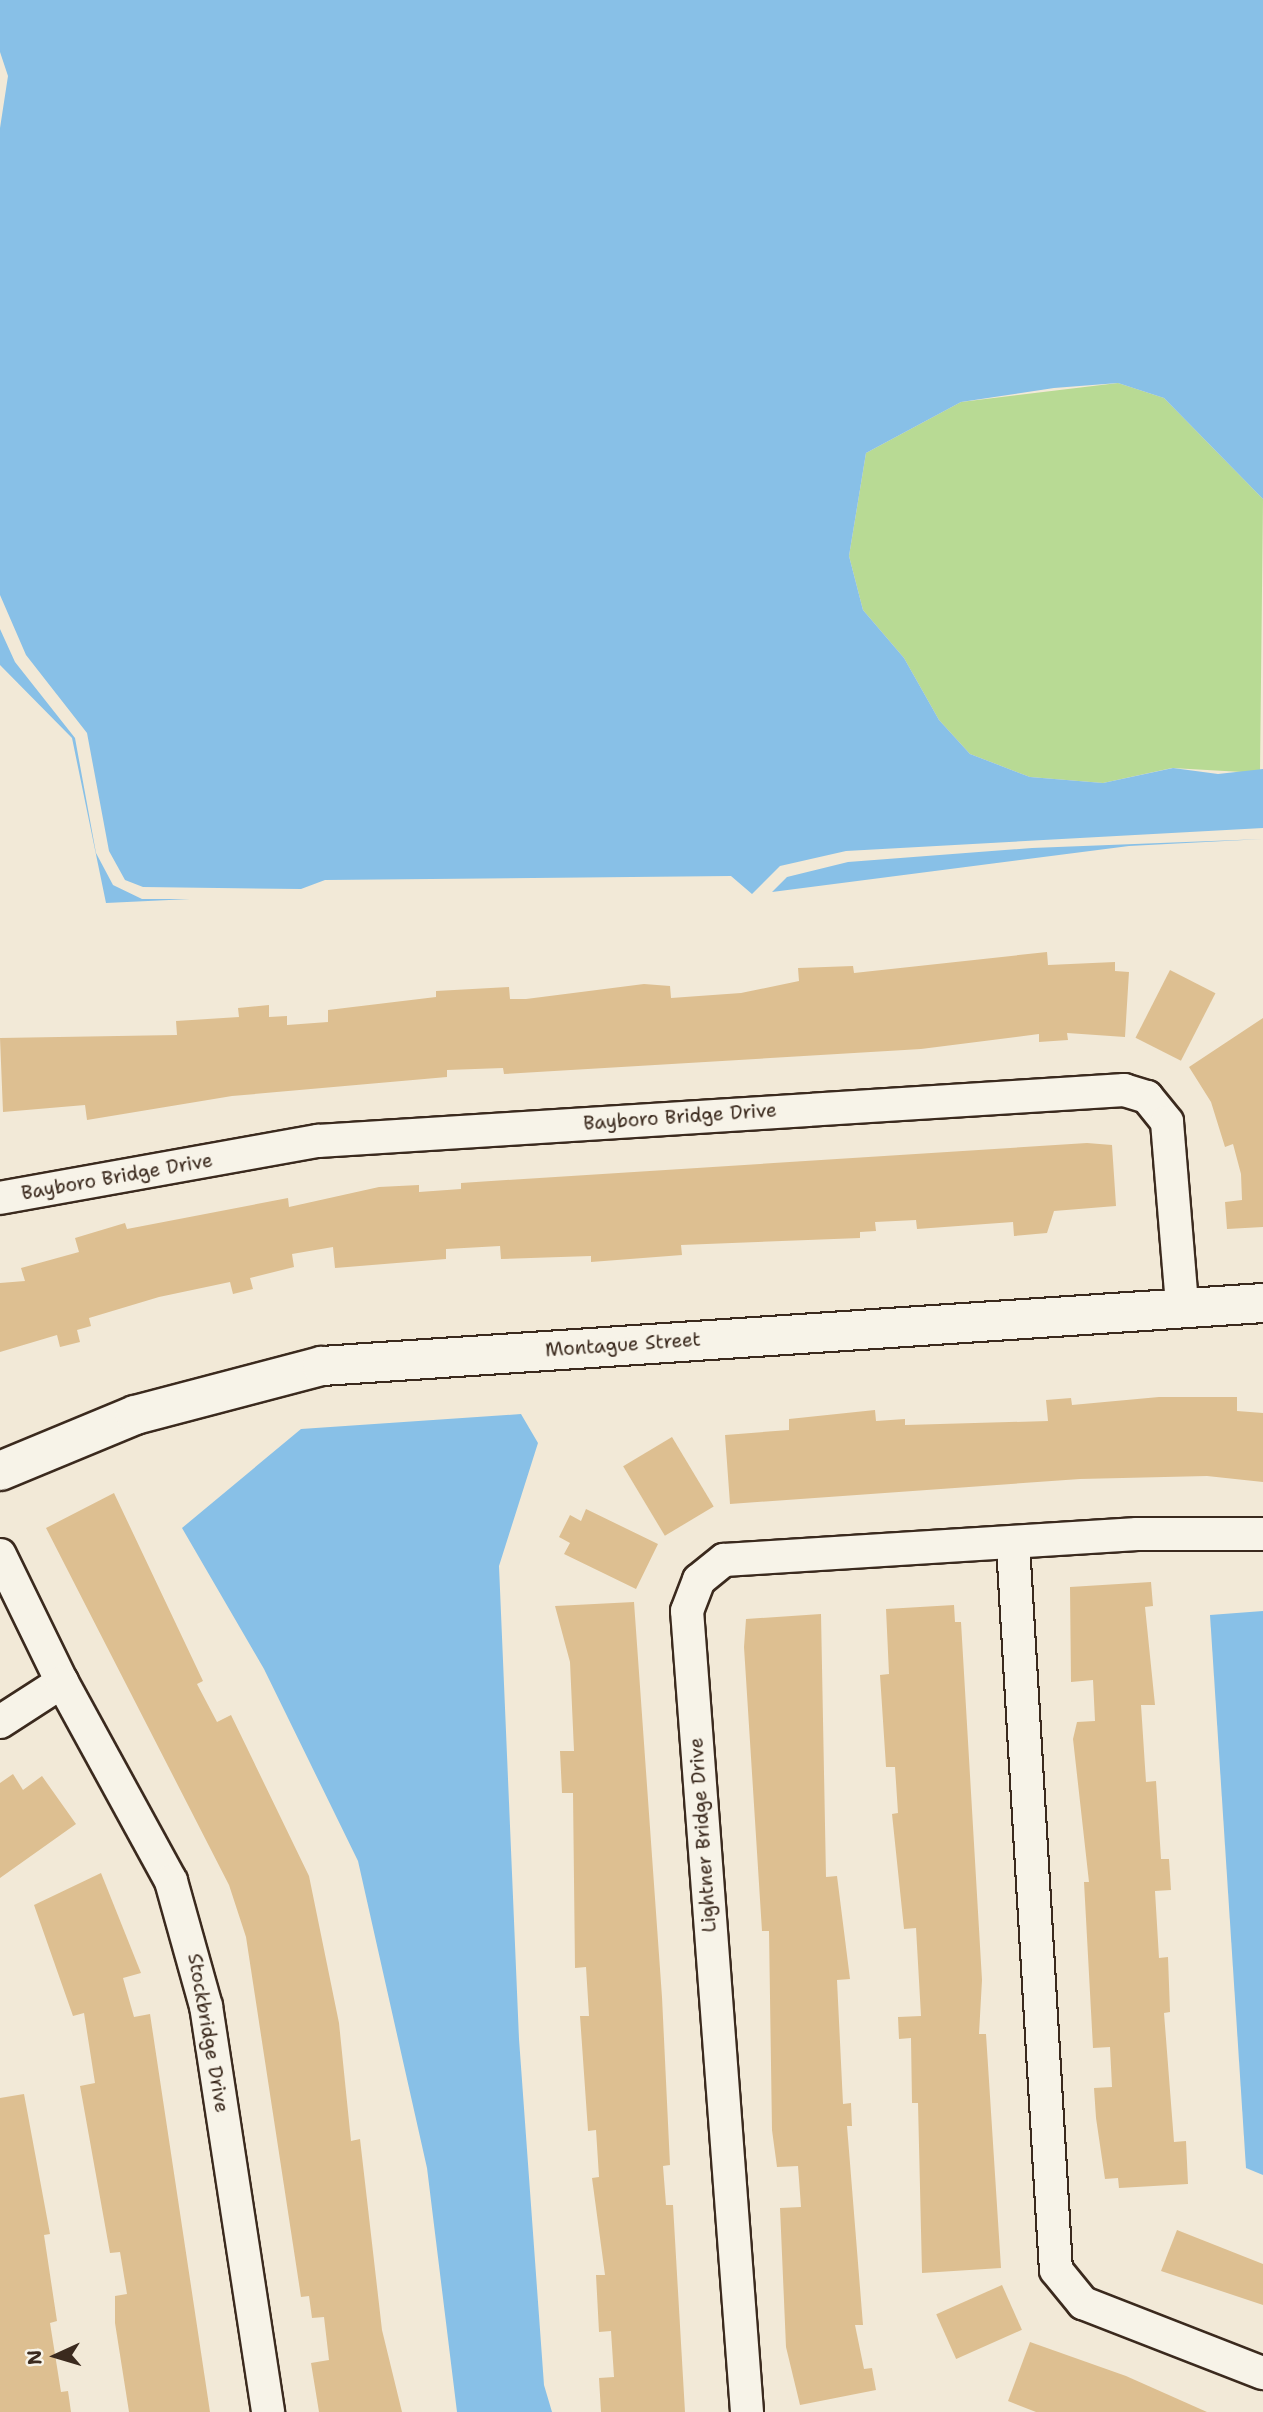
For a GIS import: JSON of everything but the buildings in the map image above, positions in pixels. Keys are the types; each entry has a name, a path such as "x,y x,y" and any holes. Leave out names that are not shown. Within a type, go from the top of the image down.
{"street":[{"name":"Bayboro Bridge Drive","path":"0,1198 318,1141 1124,1090 1147,1097 1167,1122 1182,1306"},
{"name":"Montague Street","path":"0,1471 135,1415 322,1366 1182,1306 1263,1303"},
{"name":"Lightner Bridge Drive","path":"747,2412 687,1611 699,1580 724,1560 1013,1545 1225,1530 1263,1534"},
{"path":"1013,1545 1056,2270 1083,2303 1263,2373"},
{"name":"Stockbridge Drive","path":"0,1555 62,1682 171,1881 192,1940 268,2412"},
{"path":"0,1721 62,1682"}],"green space":[{"path":"1118,383 1164,398 1263,499 1260,773 1172,768 1103,783 1030,777 970,754 939,720 904,658 863,610 849,556 866,453 961,402"}],"water":[{"path":"0,0 1263,0 1263,499 1164,398 1118,383 1054,388 961,402 866,453 849,556 863,610 904,658 939,720 970,754 1030,777 1103,783 1173,768 1218,774 1263,769 1263,828 846,851 780,866 752,894 731,876 325,880 301,889 143,887 125,880 109,851 87,733 26,655 0,595 0,128 8,76 0,52"},
{"path":"0,629 15,662 75,738 96,853 113,885 142,899 190,899 106,903 72,738 0,665"},
{"path":"1263,839 1129,846 772,892 787,877 848,862 1032,848"},
{"path":"521,1414 538,1443 499,1566 519,2039 544,2385 552,2412 457,2412 427,2168 358,1861 264,1669 182,1528 301,1429"},
{"path":"1263,1611 1263,2175 1246,2168 1210,1615"}]}
